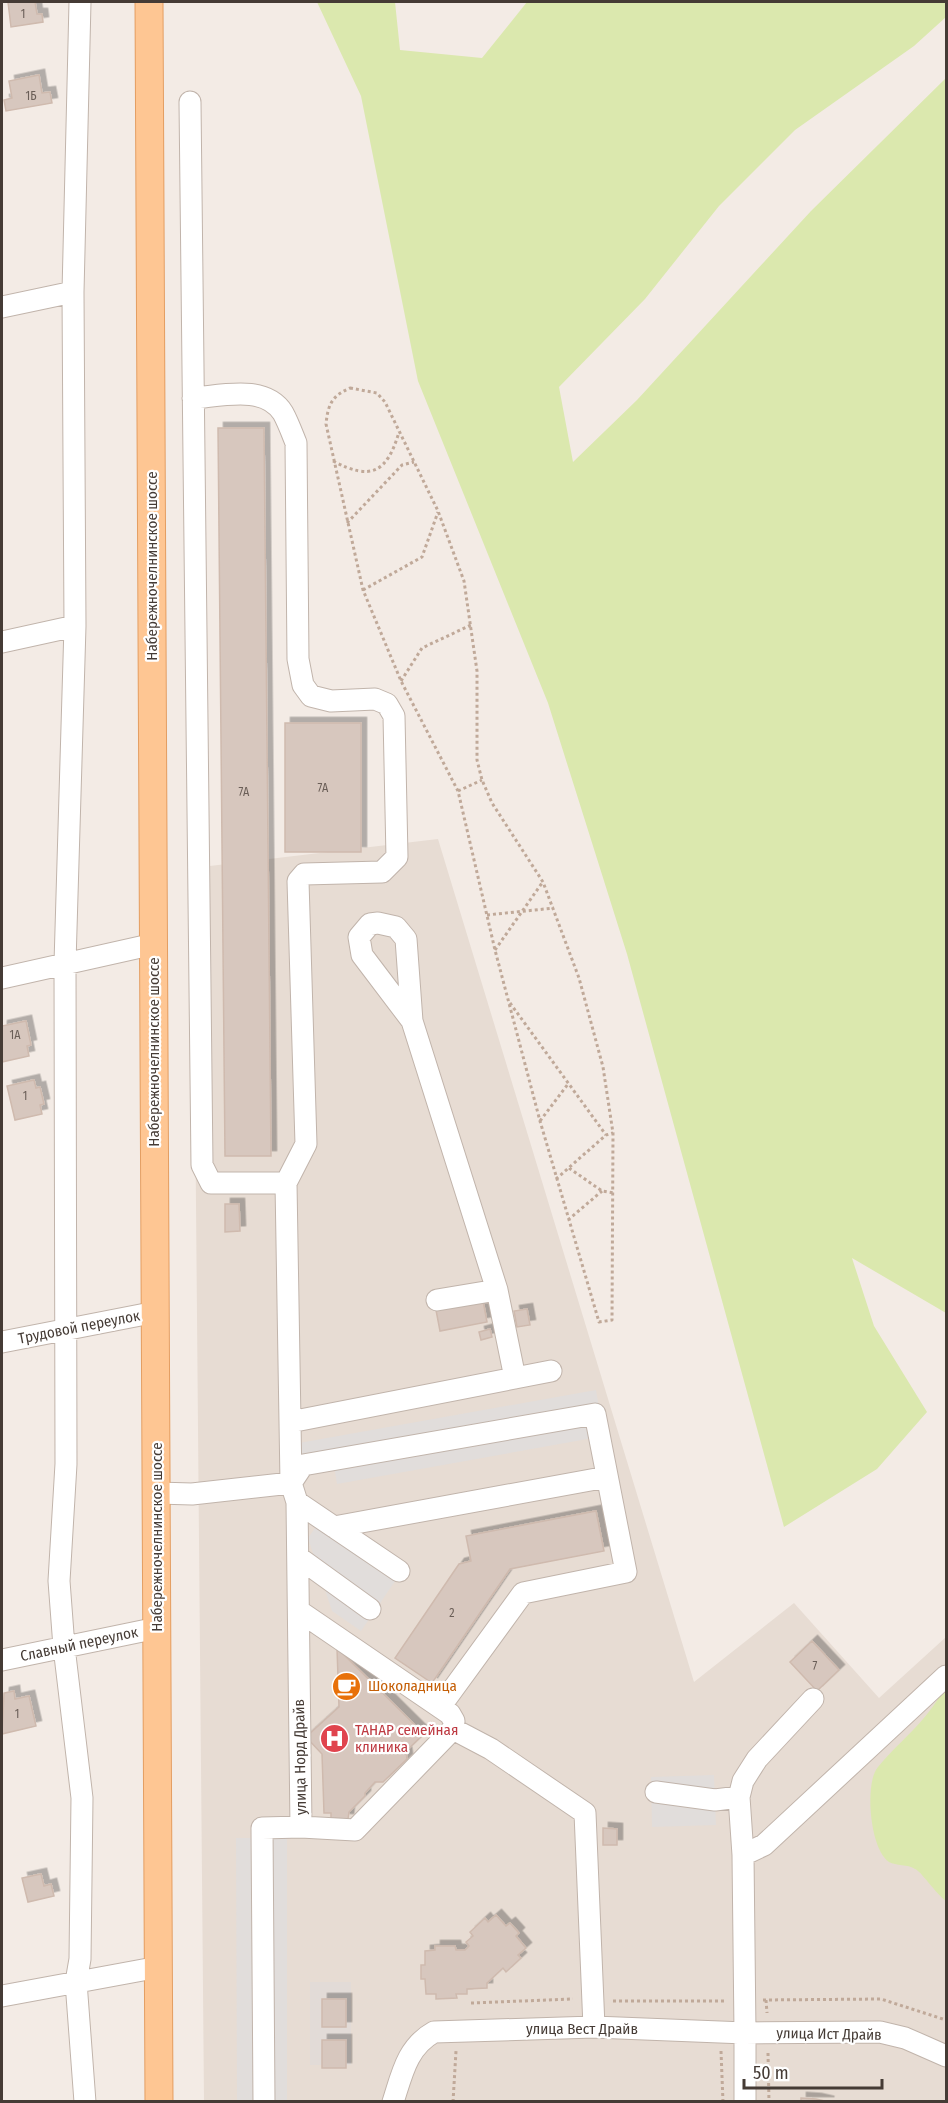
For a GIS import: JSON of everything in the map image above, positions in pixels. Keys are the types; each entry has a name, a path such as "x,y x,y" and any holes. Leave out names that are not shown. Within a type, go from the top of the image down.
{"main road":[{"name":"Набережночелнинское шоссе","path":"149,2 159,2102"}],"street":[{"path":"80,2 73,292 75,626 65,963 66,1464 60,1581 64,1647 82,1798 80,1959 76,1983 85,2102"},
{"path":"190,102 202,1165 211,1184 286,1183 306,1144 298,881 304,874 382,872 397,857 394,716 387,704 375,699 332,701 310,696 303,685 298,658 296,443 282,411 270,400 252,394 194,398"},
{"path":"2,308 73,292"},
{"path":"2,642 75,626"},
{"path":"2,978 154,944"},
{"path":"411,1021 497,1290 515,1378"},
{"name":"улица Норд Драйв","path":"264,2102 262,1828 301,1827 298,1557 290,1422 286,1183"},
{"path":"436,1300 497,1290"},
{"name":"Трудовой переулок","path":"2,1342 156,1312"},
{"path":"290,1422 551,1371"},
{"path":"294,1492 303,1465 595,1414 626,1572 523,1593 440,1707"},
{"path":"334,1527 607,1477"},
{"path":"157,1493 294,1492 334,1527 399,1571"},
{"path":"298,1557 370,1609"},
{"path":"299,1611 450,1713 454,1721 453,1729 355,1830 301,1827"},
{"name":"Славный переулок","path":"2,1660 157,1628"},
{"path":"743,1855 764,1845 946,1676"},
{"path":"745,2102 743,1855 739,1797 743,1781 757,1759 813,1699"},
{"path":"453,1729 491,1749 585,1813 594,2027"},
{"path":"656,1792 715,1800 739,1797"},
{"path":"2,1996 159,1967"},
{"name":"улица Вест Драйв","path":"393,2102 407,2059 423,2038 434,2032 594,2027 744,2033"},
{"name":"улица Ист Драйв","path":"744,2033 880,2032 905,2038 946,2056"}],"path":[{"path":"350,388 377,393 385,402 438,511 464,581 477,671 477,760 482,780 492,803 543,882 554,908 579,978 603,1067 613,1133 612,1320 599,1322 556,1179 495,950 458,791 401,681 363,591 333,460 326,424 328,405 337,393 350,388"},
{"path":"333,460 351,470 362,473 371,472 389,458 399,431"},
{"path":"347,523 402,465 414,462"},
{"path":"363,591 422,556 438,511"},
{"path":"401,681 422,648 471,625"},
{"path":"458,791 482,780"},
{"path":"495,950 543,882"},
{"path":"487,915 554,908"},
{"path":"508,1000 606,1135"},
{"path":"540,1120 568,1084"},
{"path":"556,1179 606,1135 613,1133"},
{"path":"568,1168 602,1191 614,1193"},
{"path":"568,1220 602,1191"},
{"path":"471,2003 564,1998 593,2001 880,1998 946,2020"},
{"path":"721,2044 723,2102"},
{"path":"768,2047 769,2102"},
{"path":"448,2049 467,2049"},
{"path":"453,2102 456,2049"}],"shaded area":[{"path":"438,839 694,1682 794,1603 879,1698 946,1637 946,2101 204,2101 193,868"},
{"path":"596,1390 604,1436 337,1484 334,1466 305,1471 299,1443"},
{"path":"325,1514 404,1568 361,1631 332,1611 308,1538"},
{"path":"714,1775 716,1825 652,1827 651,1777"},
{"path":"236,1838 287,1838 287,2101 237,2101"},
{"path":"310,1982 351,1982 351,2065 310,2065"}],"green space":[{"path":"317,2 395,2 400,50 482,58 527,2 946,2 946,17 914,46 795,130 719,206 645,299 559,387 573,462 637,400 811,211 946,78 946,1313 852,1258 874,1326 927,1412 877,1469 784,1527 627,954 548,703 418,381 361,96"},
{"path":"946,1682 946,1901 918,1871 909,1866 889,1862 882,1855 873,1831 870,1801 871,1787 878,1767 925,1717 941,1694"}],"building":[{"path":"8,2 35,2 37,14 42,14 43,22 11,27"},
{"path":"39,75 42,93 50,92 52,103 6,111 4,100 12,98 9,81"},
{"path":"218,428 264,428 271,1156 225,1156"},
{"path":"285,723 361,723 361,852 285,852"},
{"path":"26,1021 31,1045 27,1046 29,1056 2,1062 2,1026"},
{"path":"34,1080 36,1088 40,1087 44,1104 40,1105 42,1114 15,1120 7,1086"},
{"path":"225,1204 239,1204 240,1231 225,1232"},
{"path":"483,1301 487,1322 440,1331 436,1310"},
{"path":"527,1309 530,1325 517,1327 514,1311"},
{"path":"490,1329 492,1337 481,1340 479,1332"},
{"path":"596,1511 604,1551 510,1569 432,1683 395,1658 459,1564 471,1561 466,1536"},
{"path":"812,1641 839,1670 817,1691 790,1662"},
{"path":"337,1648 424,1734 406,1751 407,1759 383,1782 375,1782 365,1793 365,1796 349,1812 348,1819 331,1818 331,1813 324,1813 322,1754 306,1737 339,1707"},
{"path":"14,1691 15,1699 29,1696 36,1726 2,1734 4,1693"},
{"path":"603,1828 617,1829 617,1845 603,1845"},
{"path":"41,1874 44,1886 51,1884 54,1896 28,1902 22,1878"},
{"path":"496,1915 506,1926 510,1923 519,1933 516,1936 526,1948 518,1955 521,1958 506,1972 503,1968 487,1983 487,1988 467,1989 467,1994 456,1994 457,1998 436,1999 436,1994 426,1994 425,1979 421,1979 421,1965 425,1965 425,1951 435,1950 435,1946 455,1946 456,1950 465,1950 469,1946 466,1942 473,1936 470,1932 485,1918 488,1922"},
{"path":"322,1999 346,1999 346,2027 322,2027"},
{"path":"322,2040 346,2040 346,2068 322,2068"},
{"path":"801,2098 816,2099 829,2102 801,2102"}],"place":[{"name":"Шоколадница","path":"347,1686"},
{"name":"ТАНАР семейная клиника","path":"334,1739"}]}
